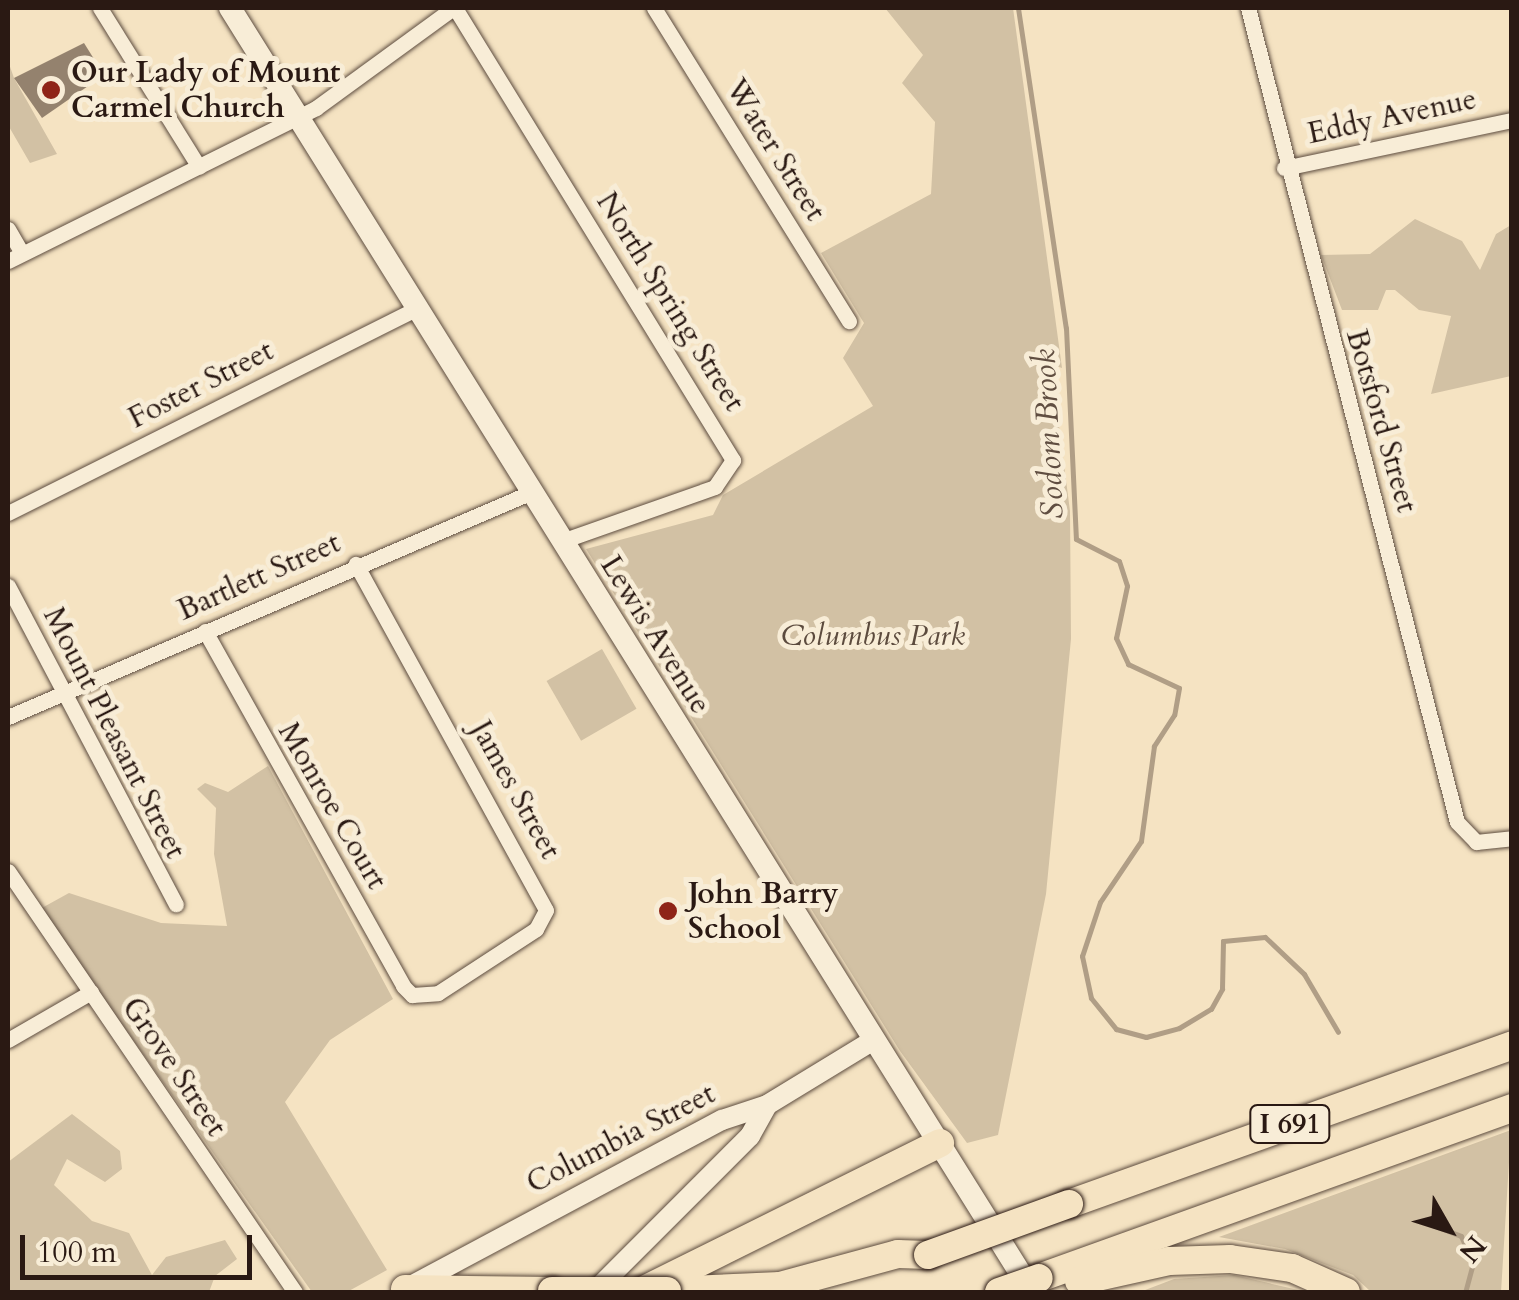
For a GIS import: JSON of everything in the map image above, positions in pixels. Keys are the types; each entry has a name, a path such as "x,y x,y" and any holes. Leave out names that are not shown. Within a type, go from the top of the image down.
{"highway":[{"name":"I 691","path":"828,1292 1512,1045"},
{"name":"I 691","path":"1105,1264 1512,1108"},
{"path":"653,1292 940,1144"},
{"path":"402,1290 653,1292 780,1286 920,1256"},
{"path":"998,1292 1065,1284 1105,1264 1252,1260 1313,1274 1346,1292"}],"main road":[{"name":"Lewis Avenue","path":"230,8 534,491 872,1042 1035,1285"}],"street":[{"path":"100,8 199,168"},
{"path":"8,229 15,257 199,168 298,117 454,8"},
{"name":"North Spring Street","path":"454,8 733,460 715,488 562,541"},
{"name":"Water Street","path":"654,8 849,321"},
{"name":"Botsford Street","path":"1248,8 1284,168 1450,800 1476,842 1512,838"},
{"name":"Eddy Avenue","path":"1284,168 1512,120"},
{"name":"Foster Street","path":"8,513 419,306"},
{"name":"Bartlett Street","path":"8,717 356,564 534,491"},
{"name":"James Street","path":"356,564 546,910 536,929 423,997"},
{"name":"Mount Pleasant Street","path":"8,586 176,904"},
{"name":"Monroe Court","path":"205,630 403,986 423,997"},
{"name":"Grove Street","path":"8,871 295,1292"},
{"path":"8,1040 91,992"},
{"name":"Columbia Street","path":"402,1290 722,1120 766,1106 872,1042"},
{"path":"593,1292 750,1136 766,1106"}],"green space":[{"name":"Columbus Park","path":"885,8 1013,8 1062,368 1051,364 1070,511 1071,639 1046,894 998,1135 967,1143 900,1051 586,549 713,515 723,495 873,406 843,358 864,323 821,253 931,194 935,122 902,83 923,55"},
{"path":"8,61 57,154 30,163 8,125"},
{"path":"1415,219 1462,241 1480,270 1496,234 1511,225 1511,376 1431,394 1451,316 1419,310 1395,290 1386,290 1378,310 1342,310 1321,255 1370,254"},
{"path":"602,649 636,709 581,741 547,681"},
{"path":"268,766 393,999 330,1040 285,1102 387,1270 347,1292 312,1292 40,909 69,893 161,923 227,926 214,854 216,808 197,789 205,783 228,792"},
{"path":"72,1114 120,1151 122,1169 105,1182 67,1159 54,1185 92,1221 129,1233 152,1275 166,1257 225,1240 237,1259 215,1276 209,1292 8,1292 8,1162"},
{"path":"1511,1130 1501,1292 1371,1292 1353,1275 1285,1249 1219,1237"},
{"path":"1234,1275 1307,1292 1140,1292 1174,1279"}],"building":[{"name":"Our Lady of Mount Carmel Church","path":"84,43 104,75 42,118 14,78"}],"waterway":[{"name":"Sodom Brook","path":"1018,8 1066,328 1076,539 1119,561 1127,586 1116,638 1128,664 1179,688 1174,715 1154,746 1141,841 1100,902 1082,956 1091,998 1116,1029 1146,1037 1179,1028 1211,1009 1222,989 1223,941 1265,937 1304,974 1338,1032"},
{"name":"Sodom Brook","path":"1430,1224 1461,1236 1473,1263 1465,1292"}],"place":[{"name":"Our Lady of Mount Carmel Church","path":"51,90"},
{"name":"John Barry School","path":"668,911"}]}
